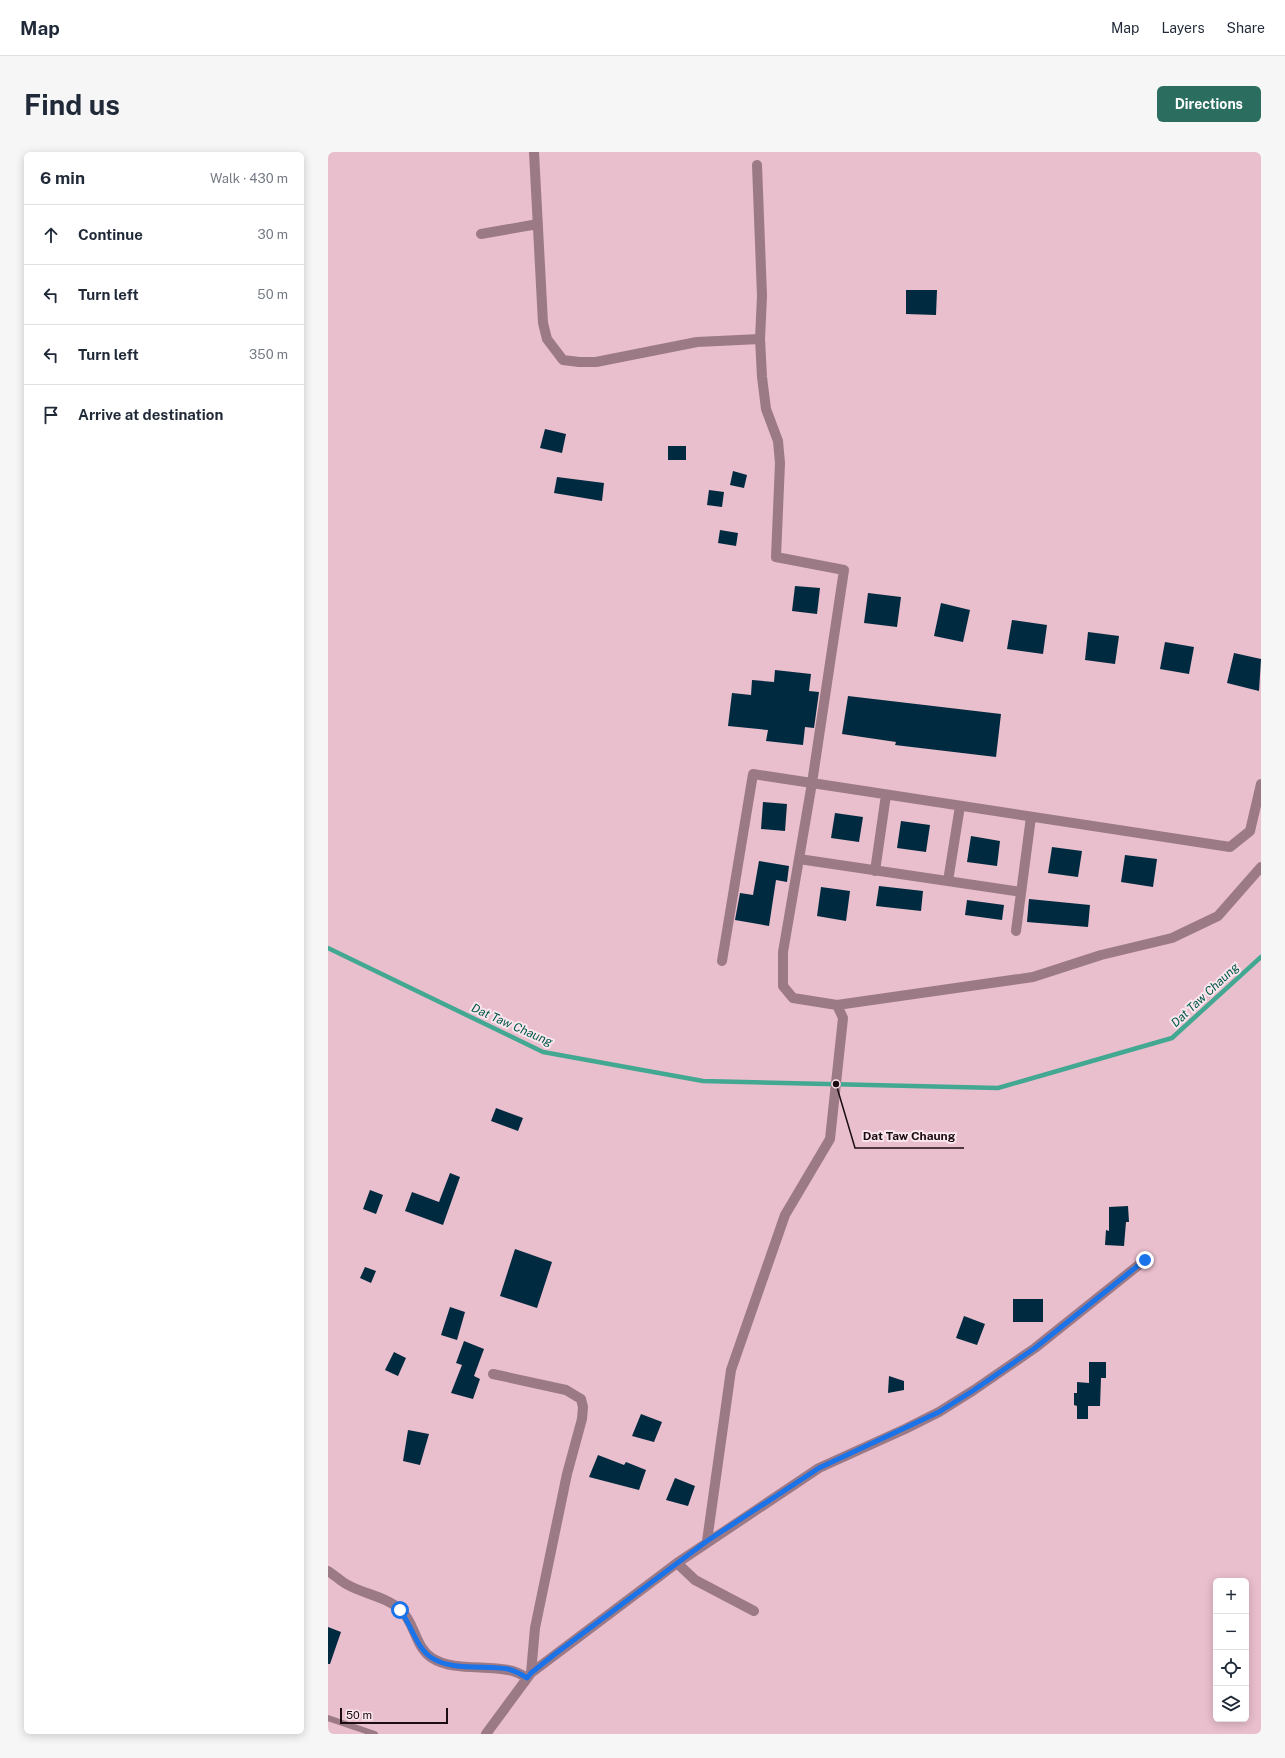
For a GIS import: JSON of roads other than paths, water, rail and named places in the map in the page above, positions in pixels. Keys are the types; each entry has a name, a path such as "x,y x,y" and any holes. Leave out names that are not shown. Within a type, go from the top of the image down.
{"street":[{"path":"534,152 543,323 547,339 563,360 596,362 697,342 760,339"},
{"path":"757,164 762,296 760,339 766,409 778,441 780,463 776,557 844,570 812,783 783,952 783,986 793,998 837,1005 1033,977 1101,955 1172,938 1218,916 1261,867"},
{"path":"481,234 538,224"},
{"path":"722,961 753,774 1230,847 1250,831 1261,784"},
{"path":"875,871 886,795"},
{"path":"948,881 960,806"},
{"path":"1016,931 1031,817"},
{"path":"799,859 1021,892"},
{"path":"707,1541 731,1370 785,1215 830,1139 843,1018 837,1005"},
{"path":"486,1734 529,1675 707,1541 819,1468 918,1422 974,1390 1035,1348 1145,1260"},
{"path":"493,1374 566,1390 581,1399 583,1407 582,1419 567,1474 535,1628 529,1675"},
{"path":"677,1563 695,1580 754,1611"},
{"path":"328,1571 346,1585 389,1602 400,1610 409,1621 421,1647 432,1658 451,1664 478,1668 506,1669 529,1675"}],"lane":[{"path":"328,1718 375,1734"}],"waterway":[{"name":"Dat Taw Chaung","path":"328,948 543,1052 703,1081 998,1088 1172,1038 1261,957"}],"place":[{"name":"Dat Taw Chaung","path":"836,1084"}]}
